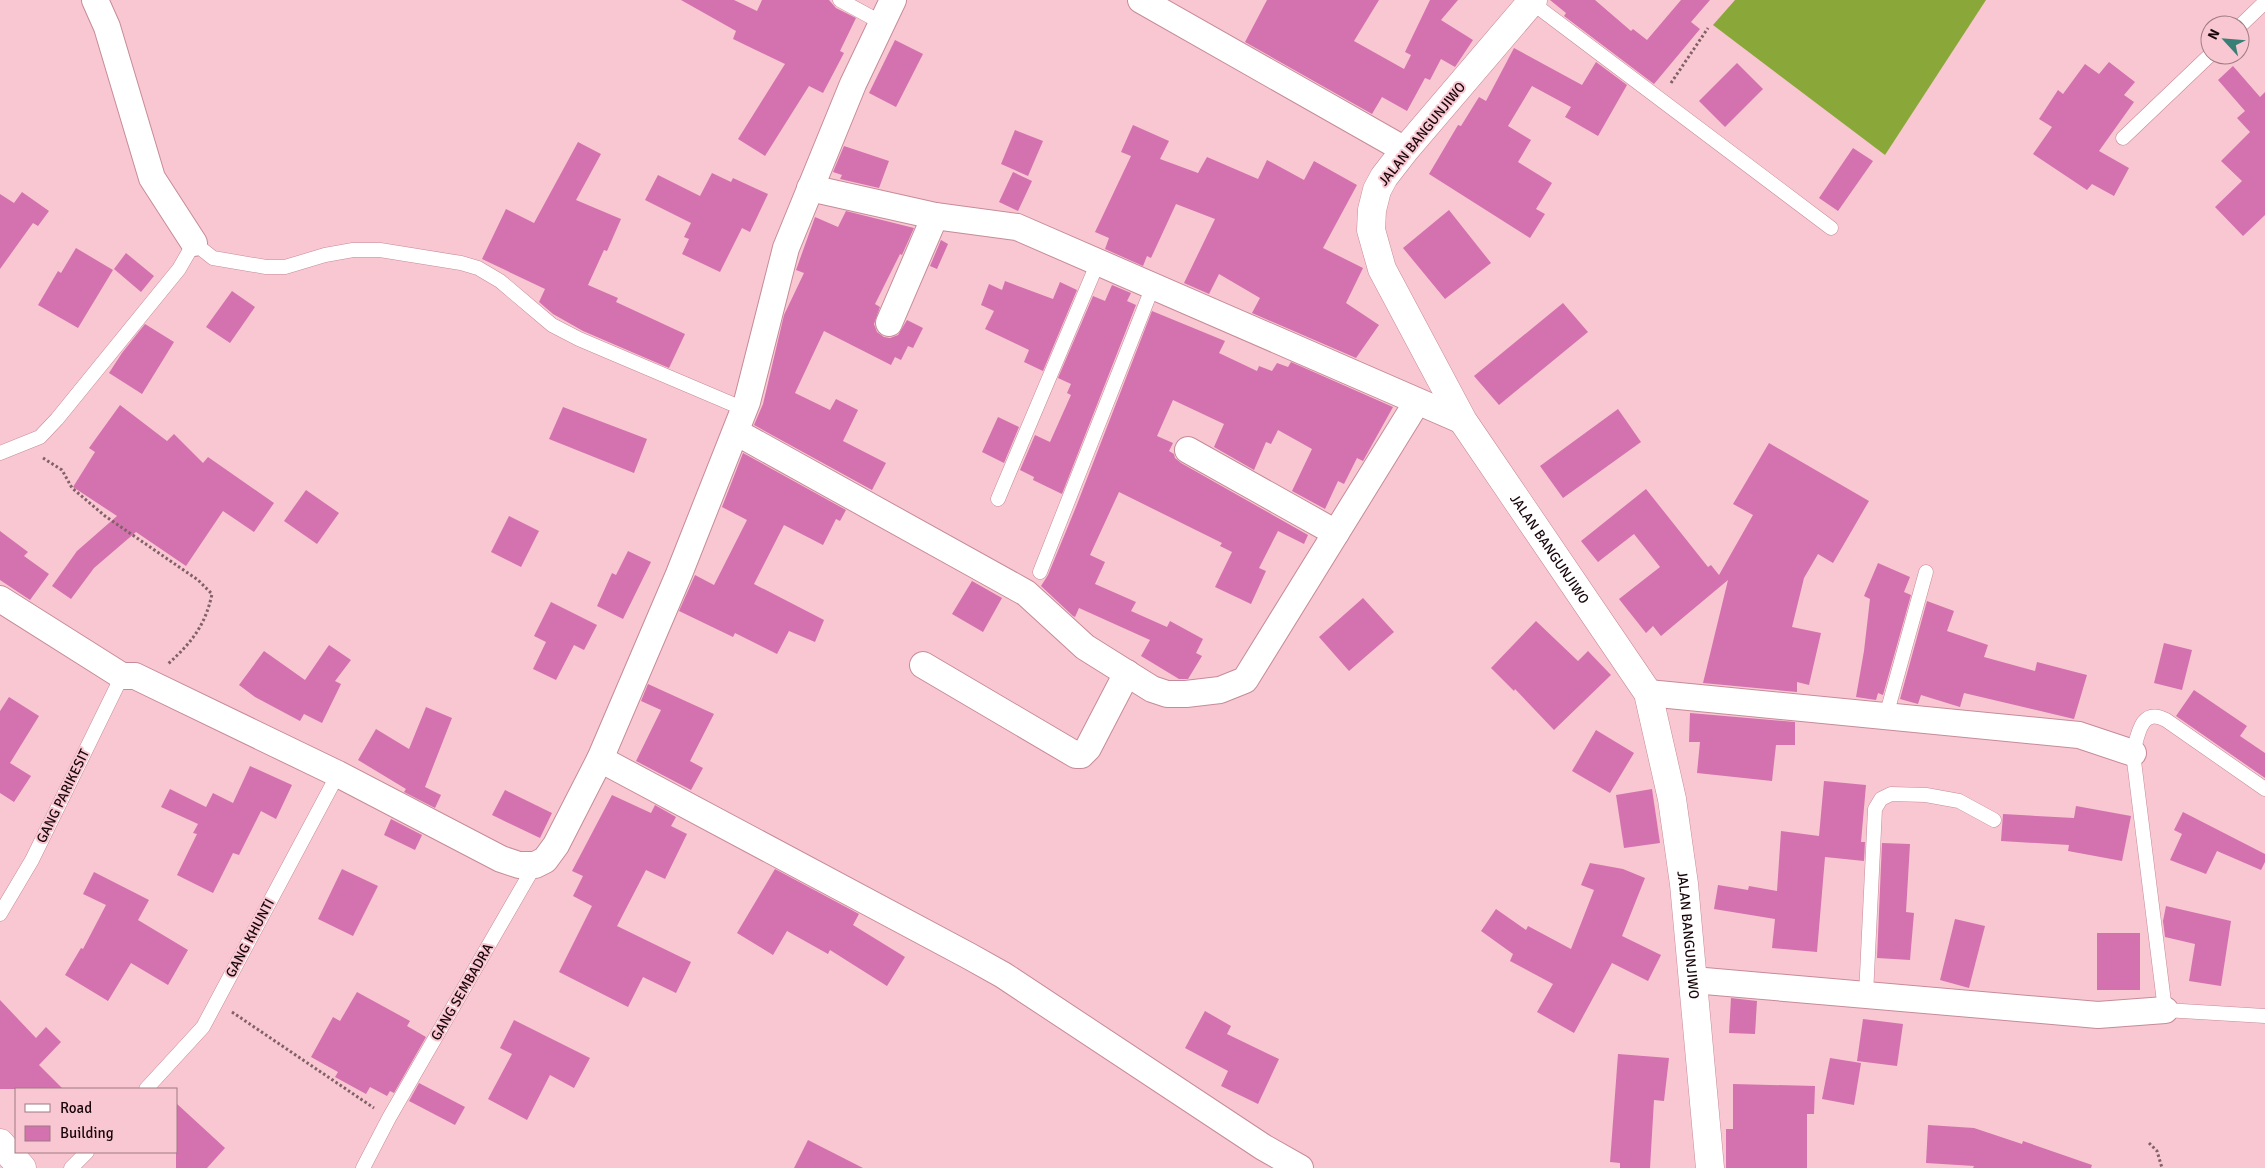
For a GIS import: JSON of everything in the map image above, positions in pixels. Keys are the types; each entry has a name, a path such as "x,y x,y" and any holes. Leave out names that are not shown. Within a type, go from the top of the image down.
{"main road":[{"name":"JALAN BANGUNJIWO","path":"1532,1 1405,150 1377,190 1372,210 1371,230 1382,269 1463,421 1648,693 1672,799 1684,884 1710,1168"},
{"path":"0,1143 22,1168"}],"street":[{"path":"95,0 107,27 152,178 194,243"},
{"path":"0,599 128,676 338,774 501,859 519,865 535,866 545,860 556,845 600,759 679,574 740,421 786,248 853,84 893,0"},
{"path":"1141,0 1405,150"},
{"path":"810,188 935,216 1017,227 1463,421"},
{"path":"889,323 935,216"},
{"path":"740,421 1026,593 1086,647 1152,689 1167,694 1220,690 1245,680 1417,402"},
{"path":"1188,450 1336,533"},
{"path":"923,665 1076,755 1081,755 1088,748 1128,673"},
{"path":"1648,693 2079,735 2133,753"},
{"path":"600,759 986,966 1218,1118 1300,1168"},
{"path":"1693,980 2098,1015 2164,1010"}],"lane":[{"path":"840,0 882,23"},
{"path":"1532,1 1831,228"},
{"path":"2250,16 2265,2"},
{"path":"2123,138 2200,65"},
{"path":"0,453 40,436 57,419 178,269 194,243 213,258 266,267 285,268 325,255 353,250 380,250 461,262 478,268 500,281 552,325 740,421"},
{"path":"998,499 1098,262"},
{"path":"1040,572 1153,286"},
{"path":"1886,716 1926,572"},
{"name":"GANG PARIKESIT","path":"0,914 32,860 128,676"},
{"path":"2265,789 2157,716 2148,717 2141,725 2133,753 2164,1010 2265,1016"},
{"name":"GANG KHUNTI","path":"147,1088 203,1027 338,774"},
{"path":"1866,995 1874,808 1877,803 1891,794 1945,797 1967,804 1994,820"},
{"name":"GANG SEMBADRA","path":"363,1168 389,1118 535,866"},
{"path":"71,1168 86,1153"}],"path":[{"path":"1660,100 1708,28"},
{"path":"22,444 62,470 72,488 105,516 198,580 212,594 208,615 187,647 167,665 128,676"},
{"path":"217,1002 389,1118"},
{"path":"2149,1143 2157,1151 2162,1168"}],"green space":[{"path":"1735,0 1986,0 1885,155 1713,25"}],"building":[{"path":"681,0 734,0 757,11 762,0 829,0 836,8 856,18 840,51 844,53 823,93 809,86 765,156 738,139 785,64 733,39 736,31"},
{"path":"1267,0 1379,0 1354,41 1404,69 1411,55 1405,52 1430,0 1458,0 1441,20 1473,40 1455,67 1441,59 1430,80 1425,78 1407,111 1382,97 1372,114 1245,42"},
{"path":"1550,0 1595,0 1631,31 1633,29 1647,40 1681,0 1710,0 1691,22 1700,29 1654,84 1564,16 1566,13"},
{"path":"895,40 923,54 896,107 869,93"},
{"path":"1514,48 1582,85 1596,62 1627,85 1598,136 1565,117 1571,107 1532,86 1508,126 1531,140 1518,162 1552,183 1536,209 1545,214 1530,238 1429,174 1458,125 1461,126 1479,97 1486,101"},
{"path":"2109,62 2135,82 2124,95 2134,102 2099,151 2129,168 2114,196 2092,184 2087,190 2033,154 2052,127 2039,119 2058,90 2063,94 2085,64 2099,74"},
{"path":"1737,63 1763,89 1725,127 1699,101"},
{"path":"2233,66 2260,97 2265,92 2265,215 2243,236 2215,207 2242,181 2221,161 2250,132 2237,118 2245,111 2218,80"},
{"path":"1133,125 1169,141 1160,159 1198,173 1207,157 1258,179 1267,160 1304,180 1314,161 1357,185 1323,248 1363,268 1346,303 1379,325 1356,358 1252,313 1260,298 1219,274 1209,294 1184,283 1215,219 1176,204 1151,258 1147,256 1143,266 1105,249 1109,238 1095,232 1131,156 1121,152"},
{"path":"1015,130 1043,141 1028,176 1001,164"},
{"path":"578,142 601,154 576,200 621,219 607,251 604,250 588,285 618,298 616,302 685,334 669,368 583,331 553,314 539,302 545,289 482,259 506,209 534,223"},
{"path":"844,146 889,161 879,188 840,179 842,175 833,172"},
{"path":"1853,148 1873,161 1838,211 1819,198"},
{"path":"1013,172 1032,181 1018,211 999,202"},
{"path":"712,173 731,182 733,178 768,194 750,232 742,228 720,272 682,254 689,239 684,237 691,223 645,200 658,175 700,196"},
{"path":"22,192 49,211 38,226 33,223 0,269 0,194 14,203"},
{"path":"1449,210 1491,263 1445,299 1403,248"},
{"path":"846,211 914,228 902,255 900,254 875,304 880,307 874,324 877,332 884,337 890,338 898,335 907,320 923,328 913,348 908,346 901,360 895,357 891,365 824,331 795,393 830,410 836,399 858,410 843,441 886,463 872,490 754,425 763,404 784,315 804,273 796,270 815,217 838,227"},
{"path":"941,240 948,244 937,269 930,266"},
{"path":"76,248 113,270 78,328 38,305 58,271 61,273"},
{"path":"126,253 154,276 141,292 114,269"},
{"path":"1005,281 1053,299 1060,282 1077,290 1043,371 1024,362 1029,350 985,329 994,311 981,305 989,284 1002,290"},
{"path":"1112,285 1131,293 1127,301 1136,305 1062,494 1033,480 1034,477 1020,470 1035,435 1050,442 1071,395 1067,393 1071,384 1058,378 1093,296 1105,301"},
{"path":"232,291 255,307 230,343 206,327"},
{"path":"1563,303 1588,332 1499,405 1474,376"},
{"path":"1152,311 1225,341 1219,353 1257,371 1259,366 1272,371 1277,363 1288,367 1291,362 1393,407 1363,461 1357,458 1344,484 1338,481 1325,509 1292,491 1312,449 1278,430 1271,444 1266,442 1254,470 1214,447 1224,424 1173,400 1157,436 1173,443 1169,451 1174,454 1175,458 1308,535 1304,544 1278,531 1259,568 1266,571 1251,604 1215,587 1232,552 1220,546 1222,543 1119,492 1090,555 1105,562 1095,584 1136,602 1131,611 1167,627 1170,621 1203,639 1196,653 1202,656 1188,679 1179,679 1141,656 1150,640 1079,608 1075,617 1041,586 1048,575 1076,507"},
{"path":"145,324 174,342 142,394 109,373"},
{"path":"120,405 167,441 174,434 203,463 208,457 274,503 254,532 223,511 186,566 136,532 94,568 71,599 52,586 77,551 117,516 73,487 95,452 89,448"},
{"path":"563,407 647,439 634,473 549,439"},
{"path":"1618,409 1641,442 1563,498 1540,466"},
{"path":"998,417 1019,427 1004,463 982,452"},
{"path":"1769,443 1869,501 1833,563 1818,554 1804,578 1792,627 1821,633 1809,685 1797,682 1797,692 1703,683 1728,580 1661,636 1653,626 1646,633 1619,599 1660,567 1634,534 1598,562 1581,541 1646,489 1708,567 1711,565 1719,575 1753,515 1733,504"},
{"path":"743,453 846,510 840,521 836,519 823,545 784,525 754,584 824,620 815,642 789,631 777,654 735,633 733,637 679,611 695,575 714,585 747,520 722,507"},
{"path":"306,490 339,513 317,544 284,521"},
{"path":"509,516 539,531 521,567 491,552"},
{"path":"0,531 28,552 24,556 49,574 30,600 0,580"},
{"path":"628,551 651,562 623,619 597,606 612,573 616,575"},
{"path":"1878,563 1910,577 1904,592 1911,595 1883,695 1878,693 1876,700 1856,697 1870,599 1864,596"},
{"path":"972,581 1002,598 983,632 952,614"},
{"path":"1363,598 1394,632 1349,671 1319,637"},
{"path":"1927,601 1954,611 1947,631 1988,645 1984,657 2035,671 2037,662 2087,675 2074,719 1964,693 1960,707 1921,695 1918,704 1900,699"},
{"path":"551,602 597,625 584,650 574,645 556,680 533,669 546,642 534,636"},
{"path":"1536,621 1578,661 1588,651 1611,675 1554,730 1515,689 1514,691 1491,668"},
{"path":"2164,643 2192,650 2182,690 2154,683"},
{"path":"329,645 351,660 335,681 341,684 322,723 304,714 300,721 255,697 239,685 264,651 305,680"},
{"path":"648,684 714,714 690,761 703,768 691,790 636,761 661,710 641,701"},
{"path":"2194,690 2247,726 2240,736 2265,753 2265,778 2176,716"},
{"path":"9,697 39,716 10,763 31,776 14,802 0,793 0,711"},
{"path":"426,707 452,718 425,787 441,795 435,808 404,792 406,789 358,760 376,729 409,749"},
{"path":"1690,713 1795,722 1795,745 1776,745 1772,781 1697,773 1700,742 1689,742"},
{"path":"1596,730 1634,753 1610,793 1572,771"},
{"path":"250,766 292,785 276,819 261,811 239,855 233,853 213,893 177,875 197,834 193,833 198,824 161,807 170,789 206,807 213,793 233,803"},
{"path":"1824,781 1866,785 1861,842 1865,842 1864,861 1825,857 1817,952 1772,948 1775,919 1714,909 1718,885 1748,890 1749,886 1777,891 1781,831 1819,836"},
{"path":"1652,789 1660,843 1624,848 1616,795"},
{"path":"505,790 552,813 540,838 492,815"},
{"path":"612,795 651,813 655,805 676,817 671,826 687,834 665,879 646,870 617,926 691,962 676,993 643,977 628,1007 559,972 592,906 573,896 583,876 572,871"},
{"path":"2076,806 2131,816 2122,861 2068,851 2069,845 2001,841 2003,814 2074,818"},
{"path":"2183,812 2265,854 2265,862 2261,870 2217,851 2206,874 2170,860 2182,834 2174,830"},
{"path":"391,819 422,835 415,850 384,835"},
{"path":"1882,843 1910,844 1906,912 1914,913 1910,960 1877,958"},
{"path":"1590,863 1623,869 1645,878 1622,936 1661,955 1648,981 1612,963 1574,1033 1537,1012 1553,984 1510,961 1513,954 1481,931 1496,909 1526,930 1528,926 1571,949 1594,890 1581,885"},
{"path":"342,869 378,886 353,936 318,919"},
{"path":"775,869 859,914 853,925 905,957 887,986 830,950 828,954 787,931 773,955 737,933"},
{"path":"94,872 149,900 138,920 188,950 168,985 131,963 108,1001 65,975 81,948 83,949 106,905 83,894"},
{"path":"2166,906 2231,921 2221,986 2189,981 2195,944 2165,937 2163,921"},
{"path":"1955,919 1985,926 1969,988 1940,980"},
{"path":"2097,933 2140,933 2140,990 2097,990"},
{"path":"357,992 410,1021 407,1026 426,1037 394,1093 390,1091 387,1096 370,1087 366,1094 335,1077 338,1072 311,1057 333,1017 340,1021"},
{"path":"1731,998 1757,1001 1755,1034 1729,1033"},
{"path":"0,1000 36,1038 46,1027 61,1042 39,1065 62,1088 0,1089"},
{"path":"1205,1011 1231,1026 1227,1034 1279,1059 1258,1104 1221,1086 1228,1071 1185,1048"},
{"path":"1863,1019 1903,1024 1897,1066 1857,1061"},
{"path":"514,1020 590,1058 574,1088 550,1075 527,1120 488,1099 512,1054 500,1048"},
{"path":"1618,1054 1669,1058 1664,1101 1654,1100 1650,1168 1620,1168 1620,1163 1610,1162"},
{"path":"1830,1058 1861,1063 1854,1105 1822,1099"},
{"path":"419,1083 465,1107 455,1125 409,1101"},
{"path":"1733,1084 1815,1086 1814,1114 1807,1114 1807,1168 1726,1168 1726,1129 1733,1129"},
{"path":"178,1105 225,1148 207,1168 176,1168 176,1153 178,1153"},
{"path":"1928,1125 1974,1128 2022,1144 2023,1141 2092,1165 2091,1168 1973,1168 1974,1166 1926,1163"},
{"path":"808,1140 863,1168 794,1168"}]}
